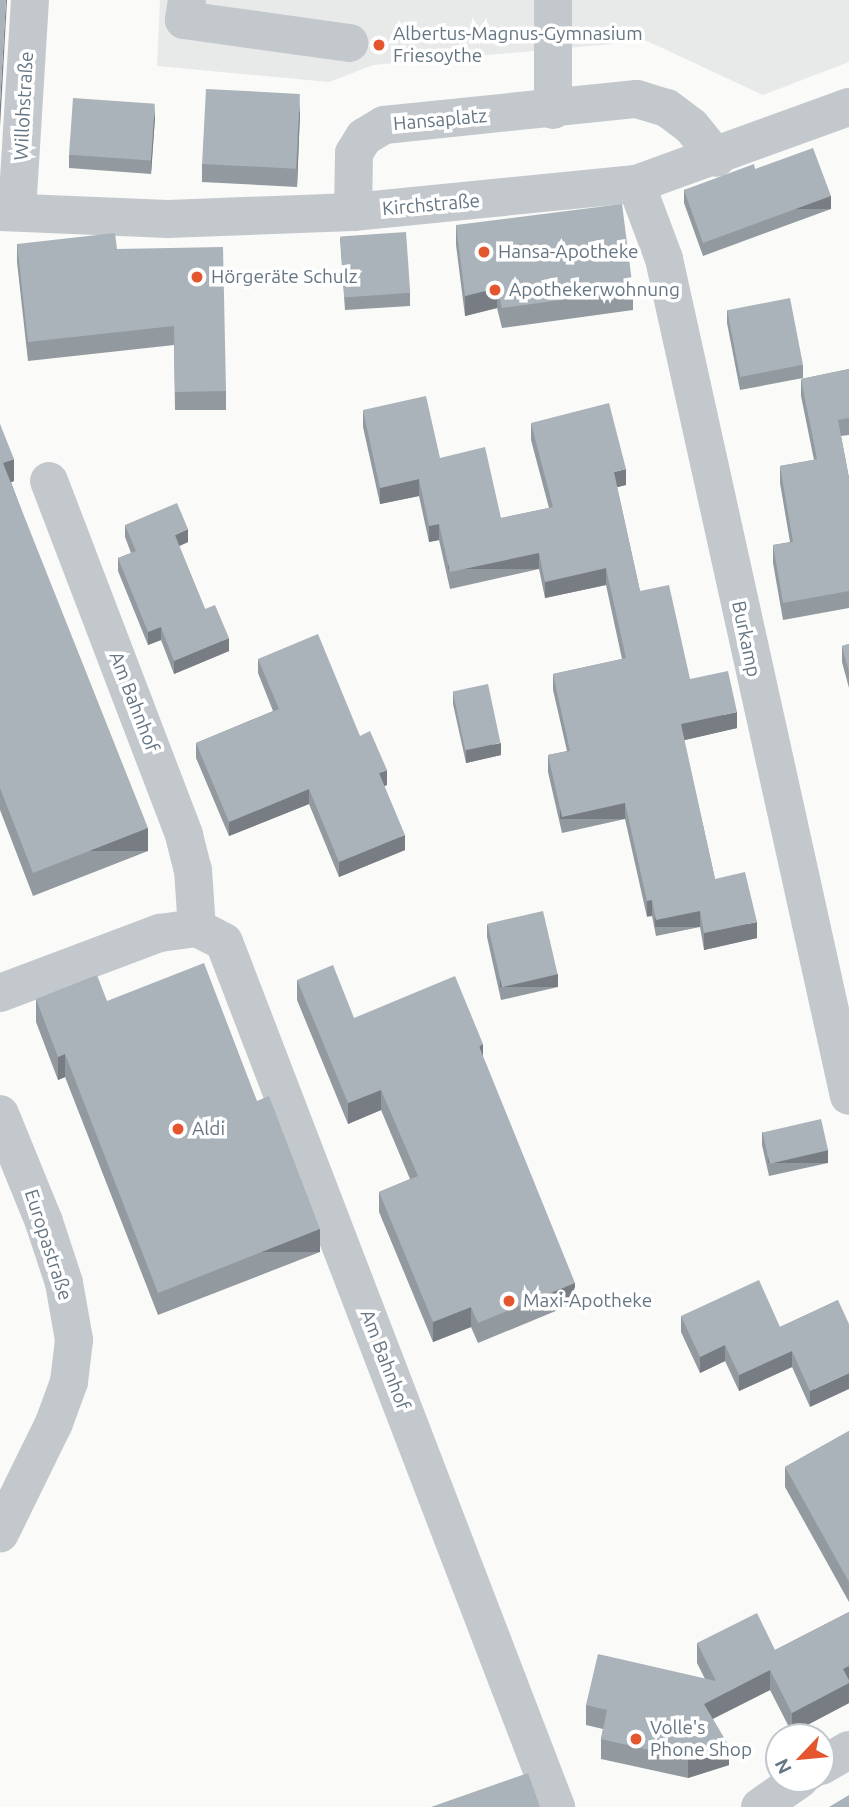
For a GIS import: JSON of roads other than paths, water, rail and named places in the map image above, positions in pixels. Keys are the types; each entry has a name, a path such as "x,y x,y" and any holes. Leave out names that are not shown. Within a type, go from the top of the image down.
{"street":[{"name":"Willohstraße","path":"8,212 30,0"},
{"path":"187,0 184,20 349,43"},
{"path":"553,0 553,110"},
{"name":"Hansaplatz","path":"353,212 354,153 364,137 384,125 553,110 637,99 667,107 691,126 717,158"},
{"name":"Kirchstraße","path":"8,212 168,219 353,212 636,184 717,158 849,107"},
{"name":"Burkamp","path":"636,184 664,259 849,1096"},
{"name":"Am Bahnhof","path":"49,481 184,835 197,928 224,942 556,1807"},
{"path":"0,993 160,933 197,928"},
{"name":"Europastraße","path":"0,1114 64,1283 74,1339 69,1382 54,1423 0,1533"},
{"path":"760,1807 780,1793"}],"place":[{"name":"Albertus-Magnus-Gymnasium Friesoythe","path":"379,45"},
{"name":"Hansa-Apotheke","path":"484,252"},
{"name":"Hörgeräte Schulz","path":"197,277"},
{"name":"Apothekerwohnung","path":"495,290"},
{"name":"Aldi","path":"178,1129"},
{"name":"Maxi-Apotheke","path":"509,1301"},
{"name":"Volle's Phone Shop","path":"636,1739"}]}
